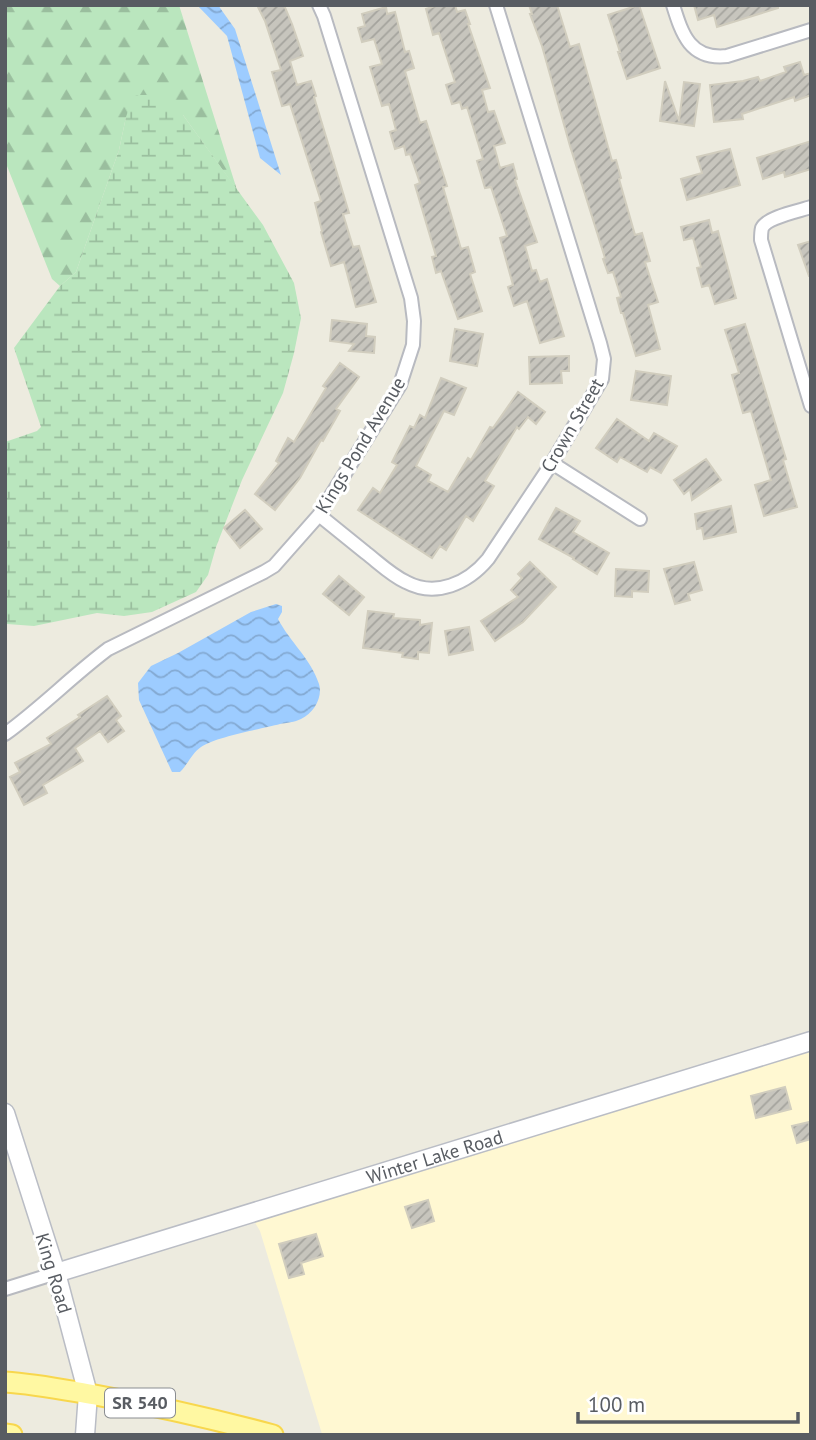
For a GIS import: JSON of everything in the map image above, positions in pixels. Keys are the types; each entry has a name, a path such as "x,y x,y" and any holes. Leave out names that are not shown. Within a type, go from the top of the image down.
{"main road":[{"name":"SR 540","path":"5,1382 161,1407 273,1435"},
{"path":"5,1434 12,1435"}],"street":[{"name":"Kings Pond Avenue","path":"5,734 108,649 274,566 319,515 400,385 413,345 411,298 319,5"},
{"name":"Crown Street","path":"319,515 384,568 407,583 436,589 458,584 478,571 488,559 552,463 602,379 604,359 496,5"},
{"path":"673,5 684,37 692,47 715,57 727,56 811,30"},
{"path":"811,207 765,224 761,240 811,405"},
{"path":"552,463 640,519"},
{"name":"Winter Lake Road","path":"56,1273 811,1041"},
{"name":"King Road","path":"5,1113 56,1273 88,1394 85,1435"},
{"path":"5,1289 56,1273"}],"shaded area":[{"path":"811,1050 811,1435 322,1434 260,1231 254,1221"}],"green space":[{"path":"5,5 179,5 237,190 183,115 126,117 119,150 76,272 60,286 52,279 5,161"},
{"path":"136,95 156,95 183,115 263,225 294,283 301,318 294,353 283,393 242,480 208,575 196,592 152,612 124,616 97,613 34,626 7,624 5,442 37,431 41,427 14,348 60,286 76,272 119,150 131,102"}],"water":[{"path":"197,5 218,5 235,29 281,175 260,158 227,36"},
{"path":"276,604 282,606 278,619 306,659 319,684 320,694 316,704 310,713 299,720 208,743 195,752 180,772 172,772 139,700 138,683 151,666 251,612"}],"building":[{"path":"257,5 284,5 292,24 303,56 290,61 297,85 311,81 349,213 343,214 353,247 359,246 376,302 356,307 344,262 331,266 315,203 321,201 290,104 282,106 272,72 281,70"},
{"path":"438,5 455,5 457,12 465,10 490,88 482,90 488,112 494,111 505,143 494,146 500,168 513,164 517,179 515,180 537,242 525,246 532,271 536,270 540,282 547,279 564,336 540,343 527,301 514,306 508,287 513,285 500,238 507,236 491,187 485,188 477,161 483,159 467,107 462,109 460,102 452,104 446,85 455,82 439,33 433,35 426,9"},
{"path":"529,5 557,5 570,47 579,44 612,161 616,160 635,235 642,233 650,261 645,262 658,302 648,305 660,349 636,356 621,313 617,298 621,297 613,272 608,273 603,259 605,258"},
{"path":"639,5 660,68 627,79 608,15"},
{"path":"694,5 778,5 778,8 717,27 714,15 698,20"},
{"path":"386,7 387,14 395,12 405,52 409,51 414,68 405,71 420,123 426,121 447,186 443,187 461,249 468,247 475,272 470,274 482,311 458,319 441,271 436,273 432,257 436,256 415,185 420,183 410,154 406,155 404,146 395,149 390,132 396,130 389,104 382,106 370,67 382,64 374,39 362,42 358,28 365,26 362,14"},
{"path":"800,62 804,75 811,73 811,95 795,101 794,97 742,114 743,119 714,122 710,85 758,77 760,81 786,72 784,67"},
{"path":"665,81 679,121 684,82 700,84 694,126 660,121"},
{"path":"811,141 811,169 785,177 784,172 763,179 757,158"},
{"path":"730,149 740,185 687,200 681,179 702,173 697,157"},
{"path":"709,220 712,233 718,231 736,298 715,304 709,285 702,287 697,268 701,267 693,238 684,240 681,227"},
{"path":"811,241 811,276 809,276 798,245"},
{"path":"332,320 367,324 366,336 375,337 374,353 349,351 354,344 330,341"},
{"path":"745,324 786,459 783,460 797,507 764,516 755,485 771,480 751,411 743,413 732,375 739,373 725,330"},
{"path":"455,329 483,334 477,366 450,361"},
{"path":"569,356 569,371 561,371 562,383 530,384 529,357"},
{"path":"340,363 359,377 336,409 340,411 300,478 275,510 255,494 279,463 276,461 288,438 294,442 326,388 323,386"},
{"path":"636,371 671,376 667,405 631,400"},
{"path":"441,378 466,388 454,415 444,411 416,466 431,475 428,481 448,492 468,458 471,460 490,427 493,428 518,392 545,412 536,424 528,417 519,429 517,427 485,481 494,486 473,521 466,516 446,550 440,546 432,558 358,510 373,488 380,493 397,465 392,462 410,426 414,428 420,415 425,418"},
{"path":"617,419 649,441 654,433 677,446 661,473 650,467 647,472 620,457 617,462 596,448"},
{"path":"706,459 721,480 692,500 690,489 684,494 674,480"},
{"path":"731,506 736,532 704,539 702,528 697,529 695,514"},
{"path":"556,508 580,521 573,532 609,553 597,574 539,539"},
{"path":"245,510 262,529 240,548 224,528"},
{"path":"530,562 556,587 523,622 495,641 481,621 518,597 511,590 522,578 518,574"},
{"path":"694,562 702,590 688,594 690,600 675,604 664,569"},
{"path":"616,569 649,571 648,592 632,591 632,597 615,596"},
{"path":"339,576 364,597 349,615 323,594"},
{"path":"368,611 394,614 393,618 420,620 420,625 432,623 429,653 418,652 418,659 402,657 403,653 363,648"},
{"path":"469,627 473,650 449,655 445,631"},
{"path":"107,696 121,716 116,720 124,731 108,742 100,731 75,748 83,761 43,785 47,793 24,805 10,777 20,772 15,763 51,744 47,738"},
{"path":"785,1087 791,1109 756,1118 751,1096"},
{"path":"809,1122 811,1139 797,1143 792,1126"},
{"path":"428,1200 434,1221 412,1228 405,1207"},
{"path":"316,1234 323,1256 301,1263 304,1274 289,1278 279,1244"}]}
